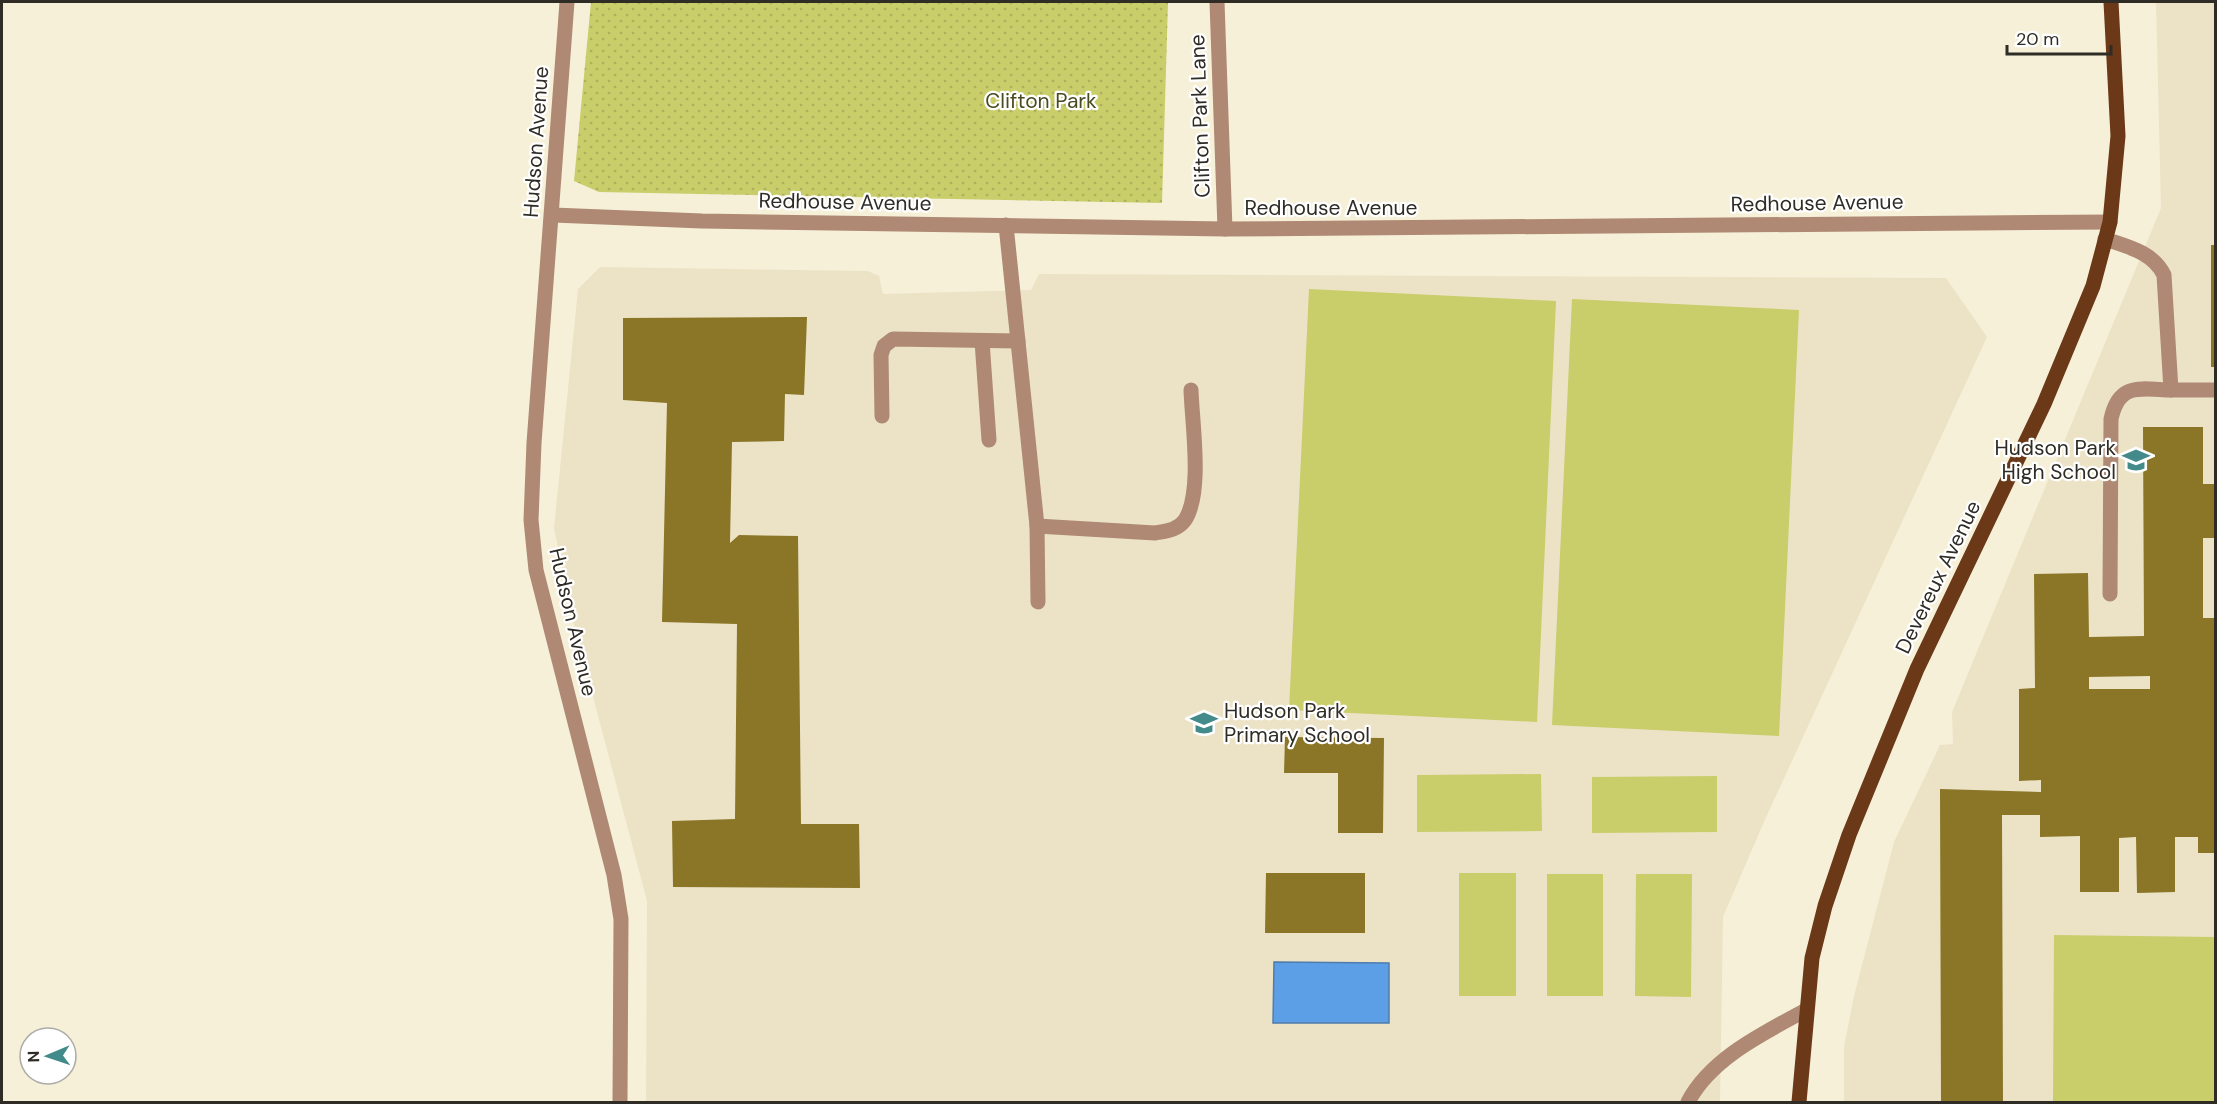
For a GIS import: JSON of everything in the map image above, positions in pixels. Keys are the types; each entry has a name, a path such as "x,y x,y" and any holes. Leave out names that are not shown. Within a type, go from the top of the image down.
{"main road":[{"name":"Devereux Avenue","path":"1800,1102 1812,958 1849,836 1917,669 2044,404 2084,313 2110,222 2118,136 2111,2"}],"street":[{"name":"Hudson Avenue","path":"567,2 553,214 534,443 531,520 536,570 614,875 621,919 621,1102"},
{"name":"Clifton Park Lane","path":"1217,2 1225,229"},
{"name":"Redhouse Avenue","path":"553,214 702,221 1225,229 2110,222"},
{"path":"1006,225 1037,526 1038,602"},
{"path":"2105,239 2145,254 2160,266 2164,275 2170,390"},
{"path":"882,416 881,355 884,346 893,339 1018,341"},
{"path":"981,340 989,440"},
{"path":"2109,594 2113,408 2120,396 2132,389 2216,390"},
{"path":"1037,526 1155,533 1174,529 1184,522 1191,507 1194,489 1191,390"},
{"path":"1688,1102 1694,1091 1719,1065 1749,1042 1806,1010"}],"shaded area":[{"name":"Hudson Park High School","path":"2156,2 2215,2 2215,1102 1844,1102 1844,1047 1854,996 1894,842 1940,745 1953,744 1952,712 2161,208"},
{"name":"Hudson Park Primary School","path":"600,267 868,271 879,276 883,294 1031,290 1039,274 1946,278 1987,337 1763,824 1723,917 1720,1102 646,1102 647,901 573,621 554,528 578,289"}],"green space":[{"name":"Clifton Park","path":"591,2 1168,2 1162,203 599,192 574,181"},
{"path":"1309,289 1556,301 1537,722 1289,710"},
{"path":"1572,299 1799,310 1779,736 1552,725"},
{"path":"1541,774 1542,831 1417,832 1417,775"},
{"path":"1717,776 1717,832 1592,833 1592,777"},
{"path":"1459,873 1516,873 1516,996 1459,996"},
{"path":"1547,874 1603,874 1603,996 1547,996"},
{"path":"1636,874 1692,874 1691,997 1635,996"},
{"path":"2054,935 2215,937 2215,1102 2053,1102"}],"water":[{"path":"1274,962 1389,963 1389,1023 1273,1023"}],"building":[{"path":"2211,245 2216,245 2216,367 2211,367"},
{"path":"807,317 804,395 785,394 784,441 732,442 730,543 739,535 798,536 801,824 859,824 860,888 673,887 672,821 735,819 737,624 662,622 667,403 623,400 623,318"},
{"path":"2143,427 2203,427 2203,484 2216,484 2216,538 2203,538 2203,618 2216,618 2216,853 2198,853 2198,837 2175,837 2175,892 2137,893 2136,837 2119,838 2119,892 2080,892 2080,836 2040,837 2040,815 2002,815 2003,1102 1941,1102 1940,789 2041,792 2041,780 2019,781 2019,689 2035,688 2034,574 2088,573 2089,637 2144,636","holes":["2150,676 2150,689 2089,689 2089,677"]},
{"path":"1285,737 1384,738 1383,833 1338,833 1338,773 1284,773"},
{"path":"1266,873 1365,873 1365,933 1265,933"}],"place":[{"name":"Hudson Park High School","path":"2136,460"},
{"name":"Hudson Park Primary School","path":"1204,723"}]}
